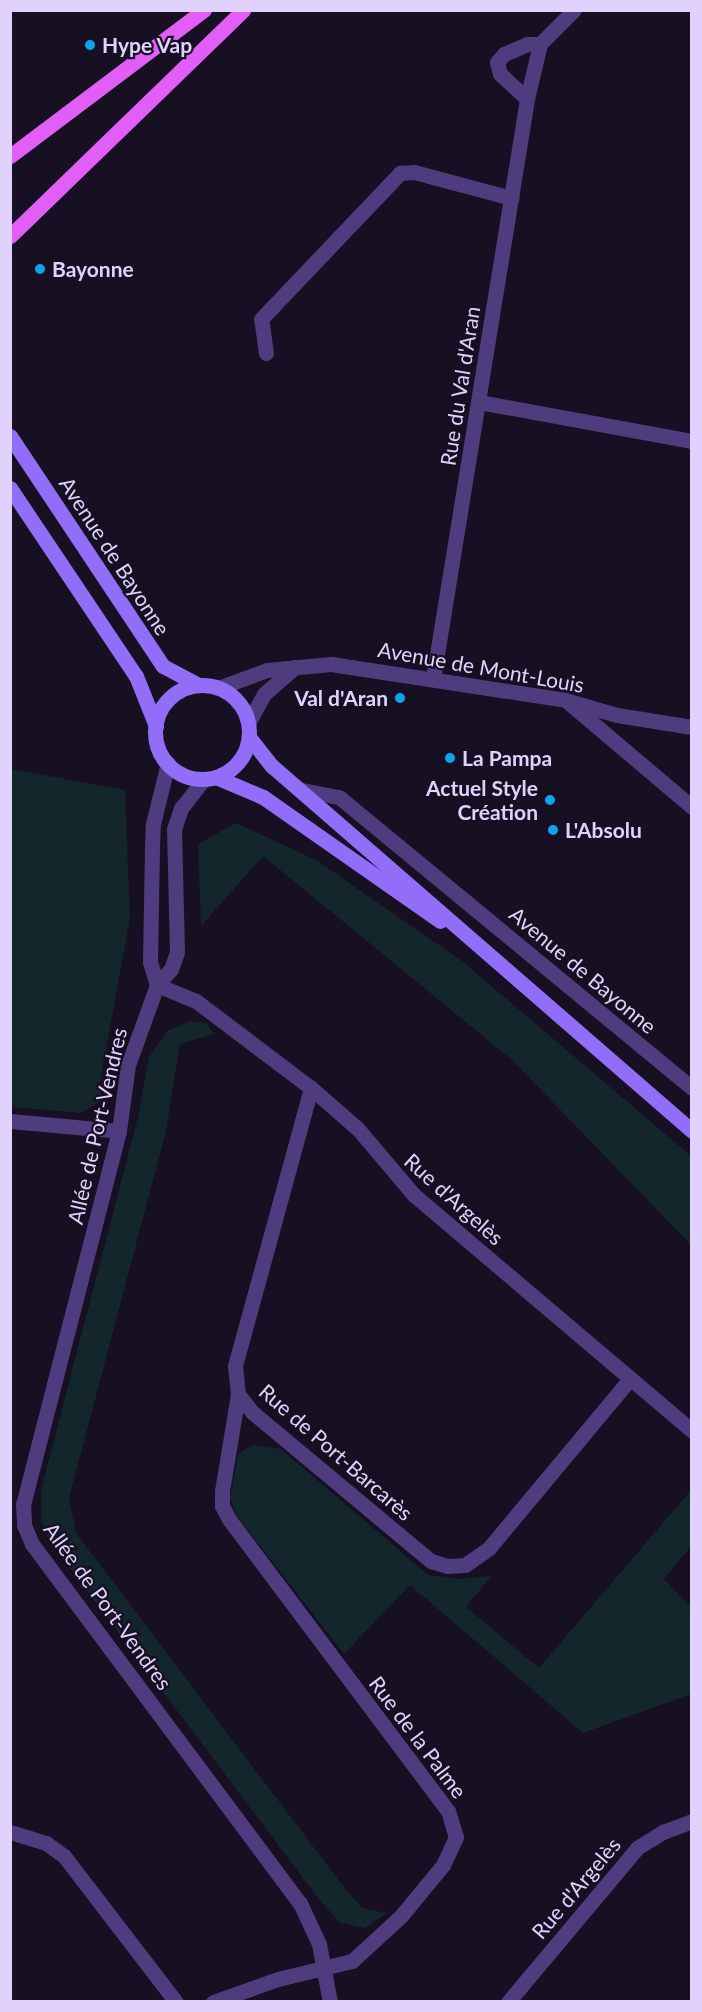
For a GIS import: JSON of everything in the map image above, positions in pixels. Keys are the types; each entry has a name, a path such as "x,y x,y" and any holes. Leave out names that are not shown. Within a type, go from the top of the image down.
{"main road":[{"path":"10,156 204,10"},
{"path":"10,236 243,10"}],"street":[{"path":"527,99 500,74 497,62 512,51 540,44 573,10"},
{"name":"Rue du Val d'Aran","path":"433,679 527,99 540,44"},
{"path":"266,353 261,319 400,173 414,172 512,198"},
{"path":"479,402 692,441"},
{"name":"Avenue de Bayonne","path":"10,436 163,666 198,685"},
{"path":"10,488 136,676 156,726 157,744 168,764 178,772 210,778 242,757 249,730 264,694 298,665"},
{"name":"Avenue de Mont-Louis","path":"218,688 267,670 298,665 331,664 565,700 617,715 692,727"},
{"path":"156,726 165,703 180,691 198,685 218,688 238,702 249,730"},
{"path":"565,700 692,807"},
{"name":"Avenue de Bayonne","path":"249,730 260,754 302,790 417,899 472,943 692,1131"},
{"path":"157,985 150,962 153,824 168,764"},
{"name":"Avenue de Bayonne","path":"210,778 263,797 417,899"},
{"name":"Allée de Port-Vendres","path":"210,778 181,808 174,829 177,952 171,969 157,985 128,1065 118,1131 17,1504 32,1544 300,1903 319,1944 330,2001"},
{"name":"Avenue de Bayonne","path":"302,790 339,797 692,1088"},
{"path":"417,899 448,885"},
{"name":"Rue d'Argelès","path":"157,985 196,1001 311,1088 358,1130 414,1196 692,1431"},
{"name":"Rue de Port-Barcarès","path":"311,1088 235,1366 238,1394 252,1412 431,1561 447,1566 465,1565 489,1548 630,1379"},
{"path":"10,1121 118,1131"},
{"name":"Rue de la Palme","path":"213,2001 278,1979 325,1970 359,1956 401,1916 452,1851 456,1826 225,1512 222,1491 238,1394"},
{"name":"Rue d'Argelès","path":"508,2001 637,1848 663,1832 692,1821"},
{"path":"10,1832 46,1843 64,1856 176,2001"}],"shaded area":[{"path":"11,769 125,790 130,918 99,1088 103,1090 98,1103 81,1113 11,1107"},
{"path":"236,823 316,860 462,961 691,1156 691,1245 511,1059 263,856 201,926 198,844"},
{"path":"190,1021 206,1023 214,1034 180,1044 166,1131 69,1498 76,1533 340,1882 362,1908 387,1913 365,1928 341,1923 320,1901 49,1540 41,1519 41,1490 138,1117 149,1057 167,1031"},
{"path":"252,1445 281,1449 428,1575 459,1579 491,1576 466,1607 539,1668 691,1490 691,1546 664,1579 691,1607 691,1694 583,1733 410,1585 344,1654 237,1516 230,1498 238,1454"}],"place":[{"name":"Hype Vap","path":"90,45"},
{"name":"Bayonne","path":"40,269"},
{"name":"Val d'Aran","path":"400,698"},
{"name":"La Pampa","path":"450,758"},
{"name":"Actuel Style Création","path":"550,800"},
{"name":"L'Absolu","path":"553,830"}]}
